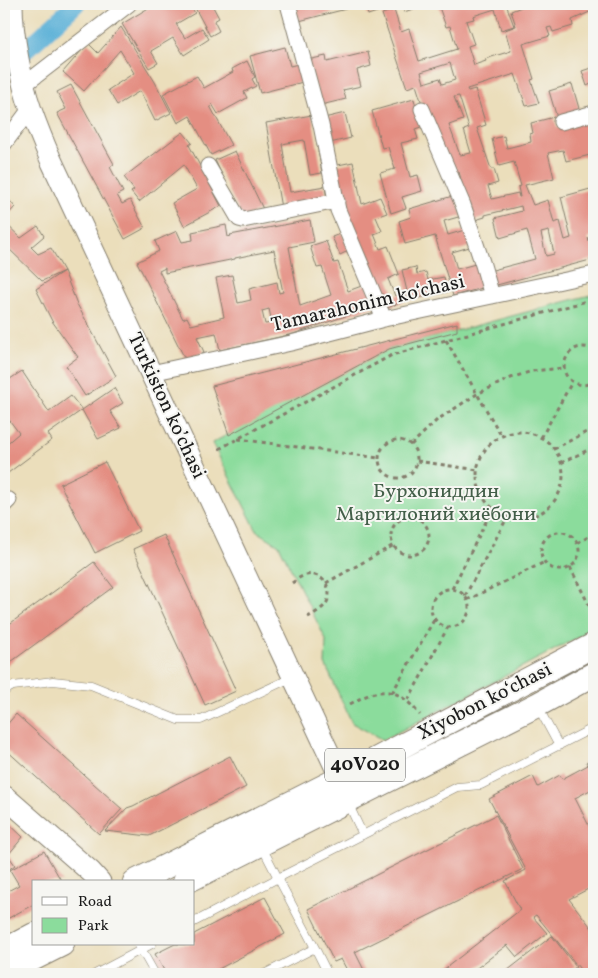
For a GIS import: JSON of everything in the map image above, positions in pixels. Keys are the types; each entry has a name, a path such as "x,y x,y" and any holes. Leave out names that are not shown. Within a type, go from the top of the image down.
{"main road":[{"name":"Turkiston ko’chasi","path":"12,6 10,48 24,85 30,109 51,160 346,792"},
{"name":"Xiyobon koʻchasi","path":"190,880 261,844 594,645"},
{"name":"Xiyobon koʻchasi","path":"140,880 346,792 537,705 594,674"},
{"path":"4,796 98,880"},
{"path":"4,951 32,936"},
{"path":"4,973 58,946"}],"street":[{"path":"24,85 130,4"},
{"path":"288,4 321,125 338,210 384,319"},
{"path":"4,144 30,109"},
{"path":"422,109 463,205 492,296"},
{"path":"561,122 594,113"},
{"path":"208,166 239,219 243,220 336,201"},
{"name":"Tamarahonim koʻchasi","path":"151,373 291,343 384,319 594,274"}],"lane":[{"path":"4,692 13,686 53,681 92,685 178,720 200,720 293,677"},
{"path":"537,705 558,746"},
{"path":"195,921 457,787 481,785 588,730"},
{"path":"346,792 363,835"},
{"path":"261,844 328,974"},
{"path":"95,974 140,947 155,974"},
{"path":"264,974 315,948"}],"path":[{"path":"219,449 392,354 594,299"},
{"path":"446,340 502,437"},
{"path":"594,349 584,347 572,350 565,360 564,368 572,382 585,385 594,382"},
{"path":"411,445 438,420 477,394 511,378 532,371 564,368"},
{"path":"541,438 572,382"},
{"path":"554,449 594,428"},
{"path":"519,432 534,434 541,438 554,449 561,463 563,479 560,493 551,505 540,514 526,518 508,516 498,512 488,504 480,492 477,478 478,464 484,452 494,441 519,432"},
{"path":"238,439 379,458"},
{"path":"392,440 404,441 411,445 417,455 417,461 412,473 400,478 387,475 382,470 379,458 383,447 392,440"},
{"path":"561,463 594,447"},
{"path":"417,461 478,470"},
{"path":"452,590 493,508"},
{"path":"464,596 508,516"},
{"path":"405,517 416,518 426,526 429,538 427,544 418,553 405,554 399,552 394,545 391,535 392,529 399,520 405,517"},
{"path":"555,532 567,533 578,543 578,560 570,567 555,570 545,562 541,550 545,539 549,535 555,532"},
{"path":"578,543 594,534"},
{"path":"326,583 394,545"},
{"path":"467,600 545,562"},
{"path":"570,567 594,615"},
{"path":"292,582 304,575 310,574 321,578 326,583 329,596 327,602 308,617"},
{"path":"444,590 452,590 462,593 464,596 469,610 463,622 458,626 448,627 434,620 430,608 435,596 444,590"},
{"path":"392,693 434,620"},
{"path":"408,700 448,627"},
{"path":"350,704 367,694 392,693 408,700 420,716"}],"green space":[{"name":"Бурхониддин Маргилоний хиёбони","path":"594,294 594,629 383,740 352,723 325,664 326,640 279,545 257,531 212,443 389,349"}],"building":[{"path":"155,4 189,4 195,13 176,24 185,38 202,28 209,39 184,55 173,38 151,51 158,63 149,68 122,24"},
{"path":"193,4 214,4 212,5 219,18 214,21 219,31 210,36"},
{"path":"295,4 345,4 346,9 299,21"},
{"path":"364,4 384,4 386,9 368,15"},
{"path":"401,4 428,4 404,12"},
{"path":"438,4 506,4 514,26 501,30 495,9 473,16 474,19 466,21 474,44 468,46 474,65 486,61 485,59 511,51 505,30 516,26 511,11 524,6 524,4 594,4 594,10 572,20 573,26 553,32 551,27 547,28 550,36 523,44 534,79 531,80 539,103 526,106 515,74 467,89 468,91 475,89 486,125 477,128 491,169 494,169 498,183 488,186 492,199 518,193 520,197 518,187 521,186 514,162 499,166 492,139 504,136 507,148 531,142 530,134 533,133 531,123 554,117 557,127 594,118 594,154 566,161 563,150 548,153 554,178 525,185 533,205 548,200 554,223 560,221 565,240 571,238 561,197 594,188 594,236 588,238 589,242 594,241 594,259 493,286 489,271 535,259 527,230 500,238 495,218 522,211 521,206 485,215 485,217 472,221 459,172 451,174 423,107 416,85 407,88 382,14 394,10 401,32 409,29 419,61 457,49 450,26 446,27","holes":["450,63 455,80 442,84 440,78 424,83 421,72","459,96 469,128 464,130 471,153 460,155 449,125 463,120 454,97","549,231 554,254 546,256 541,233"]},
{"path":"121,27 155,82 171,113 155,121 140,91 117,105 108,90 134,73 120,50 84,91 63,72 88,43 98,53"},
{"path":"285,47 290,66 298,64 303,82 260,93 250,56"},
{"path":"368,52 371,66 357,70 361,86 343,90 346,99 321,105 307,60 326,56 327,62"},
{"path":"247,61 255,77 252,79 256,86 244,92 247,98 218,114 212,104 210,106 231,145 211,155 190,116 178,123 163,94 197,76 204,88 233,72 232,69"},
{"path":"594,67 594,92 591,84 587,86 582,71"},
{"path":"572,84 580,112 557,118 549,91"},
{"path":"71,85 114,164 110,167 123,192 117,195 122,204 130,200 145,228 125,239 57,113 66,109 57,92"},
{"path":"414,99 421,127 415,129 418,139 401,143 410,177 418,175 422,191 402,197 406,208 391,213 380,173 395,169 388,147 382,148 372,111"},
{"path":"345,113 351,138 330,143 324,118"},
{"path":"312,115 322,173 310,175 304,140 282,144 290,192 325,186 327,200 281,208 266,123"},
{"path":"183,132 192,143 189,145 221,206 184,226 172,203 197,189 184,165 139,202 131,192 134,190 124,177"},
{"path":"235,151 263,209 242,218 215,160"},
{"path":"353,162 362,204 380,197 387,213 376,217 382,231 374,234 380,249 388,246 399,274 388,279 395,296 403,292 406,300 383,310 343,211 333,166"},
{"path":"4,194 15,207 4,219"},
{"path":"456,195 462,216 444,221 448,235 468,229 473,246 452,252 457,269 479,263 486,287 453,296 435,236 405,244 399,221 411,217 409,209"},
{"path":"310,220 314,242 289,247 300,306 331,295 322,267 317,268 310,246 326,241 334,263 338,262 348,291 367,284 375,306 293,334 220,350 216,333 197,337 204,352 186,361 137,262 159,251 155,241 177,231 182,242 193,240 192,232 226,225 228,237 230,235","holes":["274,250 283,292 279,293 277,282 249,289 251,300 238,303 232,275 216,278 224,317 191,325 187,317 183,319 159,271 165,268 165,273","269,309 272,323 265,324 262,311"]},
{"path":"4,222 21,238 38,226 44,236 31,247 38,254 51,248 64,271 42,281 4,244"},
{"path":"342,233 350,250 340,255 332,237"},
{"path":"416,267 417,274 426,272 428,280 444,277 447,292 409,300 402,270"},
{"path":"64,271 77,304 116,376 85,396 66,366 78,357 52,321 36,289"},
{"path":"457,323 457,331 389,349 229,435 212,386"},
{"path":"22,371 49,412 71,396 82,410 48,434 52,440 4,476 4,446 19,433 4,413 4,383"},
{"path":"114,388 123,403 110,411 121,428 98,439 82,410"},
{"path":"105,462 139,531 95,553 60,484"},
{"path":"164,535 236,691 205,705 133,549"},
{"path":"94,562 113,587 4,667 4,628"},
{"path":"16,714 122,809 99,834 4,748 4,728"},
{"path":"230,756 246,787 149,836 105,831 127,808"},
{"path":"594,758 594,788 575,798 594,836 594,886 569,899 594,931 594,974 584,974 536,915 533,917 547,933 517,957 507,945 469,974 438,974 520,910 505,881 526,870 489,799 533,776 538,787 560,775 562,779 588,765 586,762"},
{"path":"496,815 523,869 355,952 365,972 368,970 369,974 349,974 341,959 334,962 308,909"},
{"path":"4,819 23,837 8,855 15,865 4,873"},
{"path":"44,851 61,880 32,880 32,905 7,919 4,914 4,893 19,885 10,870"},
{"path":"265,897 285,934 209,974 166,974 155,954 171,946 195,946 195,933"},
{"path":"552,936 576,967 566,974 558,972 554,974 503,974"}],"waterway":[{"path":"4,70 76,4"}]}
